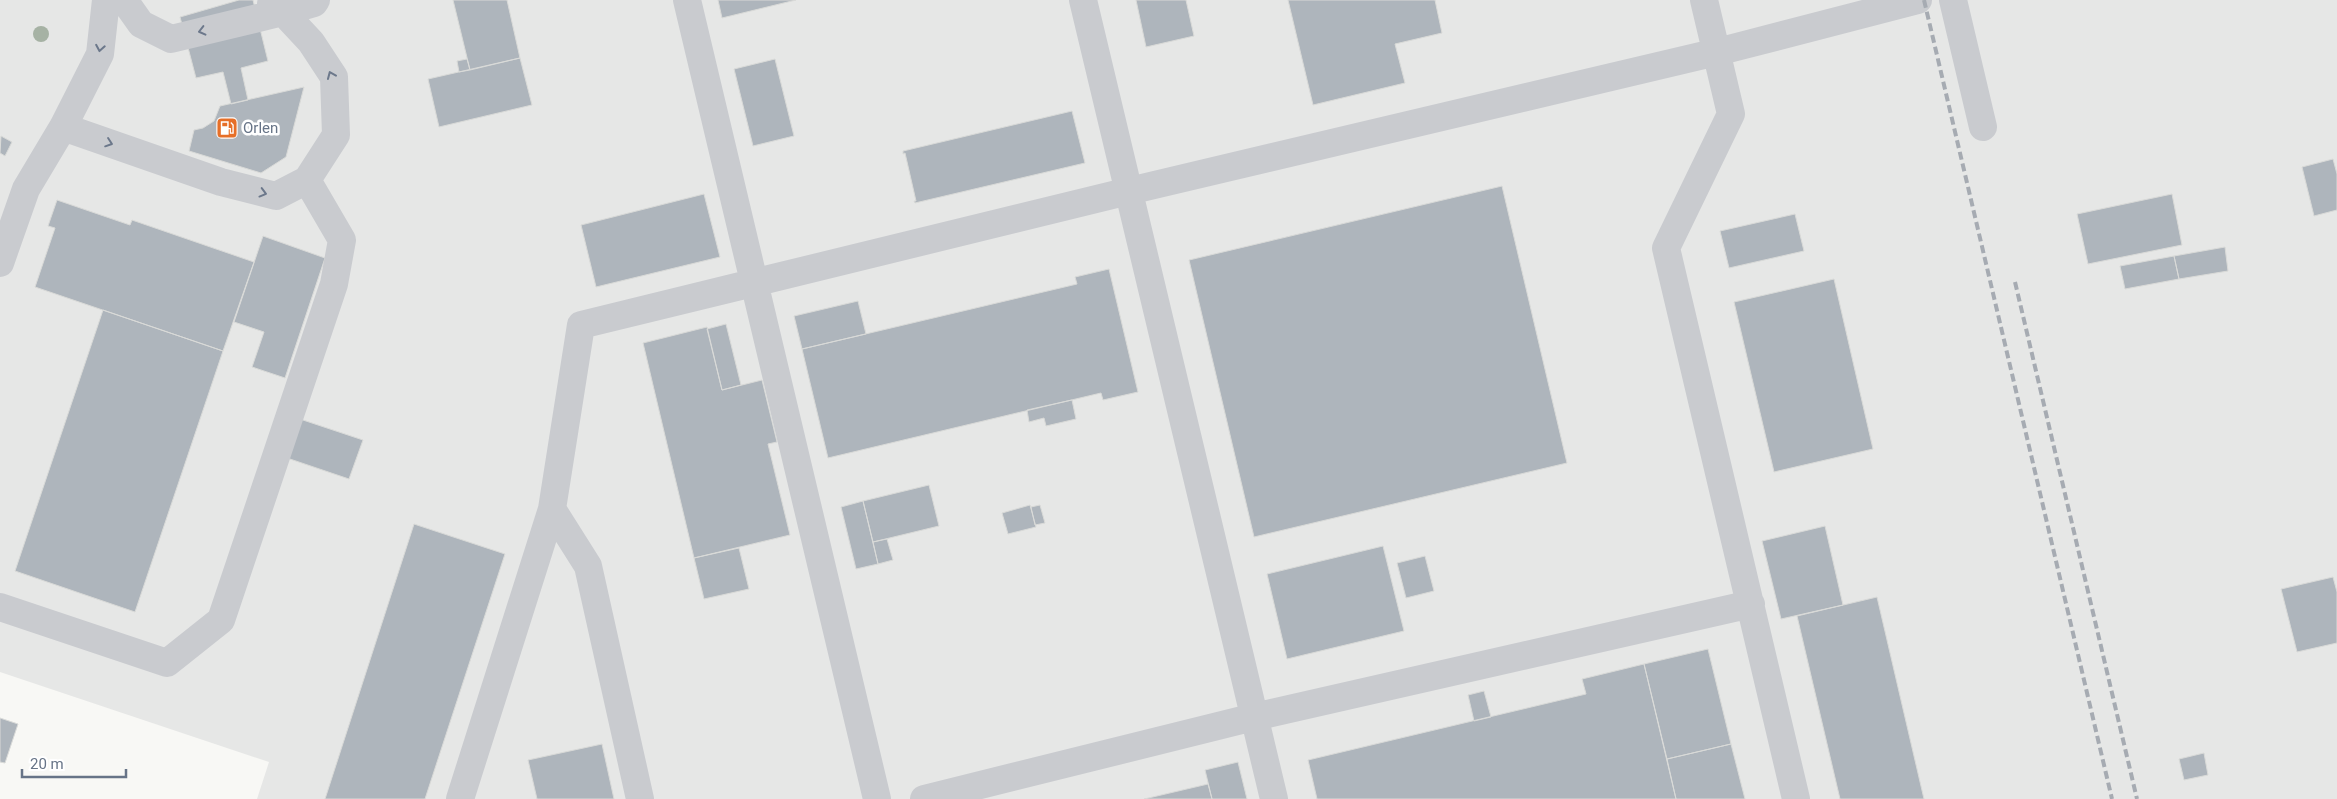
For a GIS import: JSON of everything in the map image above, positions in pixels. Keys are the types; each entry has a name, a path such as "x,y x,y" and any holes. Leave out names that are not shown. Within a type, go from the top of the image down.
{"lane":[{"path":"0,264 26,189 63,127 100,54 106,0"},
{"path":"124,0 141,24 171,39 274,6 314,3 316,0"},
{"path":"687,0 877,799"},
{"path":"1083,0 1274,799"},
{"path":"1704,0 1731,114 1666,248 1796,799"},
{"path":"460,799 552,509 581,325 1129,191 1717,52 1918,0"},
{"path":"1953,0 1983,127"},
{"path":"63,127 222,182 276,196 307,180 336,135 334,77 311,42 274,6"},
{"path":"0,607 167,663 221,620 334,284 342,240 307,180"},
{"path":"552,509 588,566 640,799"},
{"path":"924,799 1254,717 1751,604"}],"shaded area":[{"path":"0,0 2337,0 2337,799 257,799 269,762 0,672"}],"building":[{"path":"239,0 253,0 268,61 241,68 248,100 231,104 223,72 196,78 180,17"},
{"path":"453,0 507,0 520,58 470,70"},
{"path":"718,0 796,0 722,18"},
{"path":"1136,0 1186,0 1194,36 1146,47"},
{"path":"1288,0 1435,0 1442,33 1395,44 1405,83 1313,105"},
{"path":"520,58 532,105 439,127 428,79"},
{"path":"467,59 470,70 459,72 457,61"},
{"path":"775,59 794,136 753,146 734,69"},
{"path":"304,87 286,157 261,173 189,151 194,130 203,128 214,121 220,106"},
{"path":"1072,111 1085,163 915,203 903,151"},
{"path":"1,136 12,142 5,156 0,153"},
{"path":"2333,159 2337,174 2337,210 2314,216 2302,167"},
{"path":"1502,186 1567,463 1254,537 1189,260"},
{"path":"704,194 720,257 596,287 581,225"},
{"path":"2172,194 2182,245 2088,264 2077,214"},
{"path":"57,200 130,225 132,220 254,262 223,351 35,287 55,228 48,226"},
{"path":"1795,214 1804,251 1729,268 1720,231"},
{"path":"263,236 325,258 285,378 252,367 264,332 234,322"},
{"path":"2225,247 2228,271 2179,279 2174,256"},
{"path":"2174,256 2179,279 2125,289 2120,266"},
{"path":"1109,269 1138,392 1103,400 1101,393 828,458 802,349 1077,284 1075,277"},
{"path":"1834,279 1873,449 1774,472 1734,302"},
{"path":"858,301 866,334 802,349 794,316"},
{"path":"103,310 223,351 135,612 15,571"},
{"path":"726,324 741,385 722,390 707,329"},
{"path":"707,327 722,390 762,380 777,442 768,444 790,535 694,558 643,343"},
{"path":"1072,400 1076,419 1046,426 1044,418 1029,422 1027,410"},
{"path":"300,419 363,440 349,479 287,458"},
{"path":"929,485 939,526 873,542 863,501"},
{"path":"863,501 878,564 856,569 841,507"},
{"path":"1030,505 1036,527 1008,534 1002,513"},
{"path":"1040,505 1045,523 1035,525 1031,507"},
{"path":"414,524 505,554 425,799 325,799"},
{"path":"1825,526 1843,605 1781,619 1762,541"},
{"path":"887,539 893,560 878,564 873,542"},
{"path":"1383,546 1404,631 1287,659 1267,574"},
{"path":"739,548 749,589 704,599 694,558"},
{"path":"1425,556 1434,591 1406,598 1397,563"},
{"path":"2333,577 2337,592 2337,643 2297,652 2281,589"},
{"path":"1877,597 1924,799 1840,799 1797,616"},
{"path":"1708,649 1731,744 1667,759 1644,664"},
{"path":"1644,664 1676,799 1317,799 1308,760 1586,694 1582,679"},
{"path":"1484,691 1491,717 1474,721 1468,695"},
{"path":"0,718 18,724 5,763 0,762"},
{"path":"602,744 614,799 537,799 528,760"},
{"path":"1731,744 1745,799 1676,799 1667,759"},
{"path":"2204,753 2208,775 2184,780 2179,759"},
{"path":"1238,762 1247,799 1212,799 1205,770"},
{"path":"1208,784 1212,799 1144,799"}],"railway":[{"path":"1924,0 2112,799"},
{"path":"2015,282 2137,799"}],"place":[{"name":"Orlen","path":"227,128"}]}
